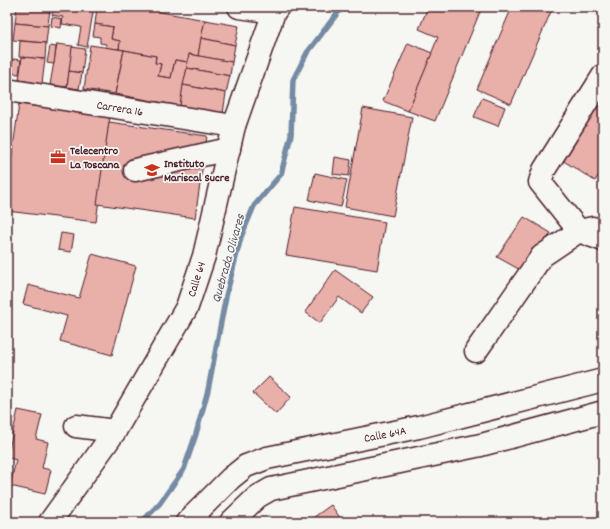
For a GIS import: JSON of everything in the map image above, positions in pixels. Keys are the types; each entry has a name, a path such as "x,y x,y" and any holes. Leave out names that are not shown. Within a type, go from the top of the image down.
{"street":[{"path":"239,7 276,9"},
{"name":"Calle 64","path":"50,522 115,431 187,308 204,256 234,126 276,9"},
{"path":"603,76 544,170 540,182 579,231 603,240"},
{"name":"Carrera 16","path":"7,90 234,126"},
{"path":"135,170 229,149"},
{"path":"476,351 542,256 579,231 603,226"},
{"name":"Calle 64A","path":"187,522 231,478 246,466 266,458 419,427 603,380"},
{"path":"230,522 256,497 271,489 481,445 603,412"},
{"path":"76,426 115,431"}],"building":[{"path":"17,7 50,8 48,26 15,23"},
{"path":"54,7 94,7 87,47 78,45 81,27 62,24 63,17 52,15"},
{"path":"97,7 133,7 205,20 198,56 189,54 188,62 175,60 171,78 158,76 161,64 155,63 156,56 119,49 120,41 111,39 113,27 95,24"},
{"path":"428,7 482,7 435,121 408,111 438,37 419,29"},
{"path":"512,7 553,7 511,104 477,89"},
{"path":"52,17 62,19 61,28 51,26"},
{"path":"205,20 239,26 235,45 201,38"},
{"path":"15,23 48,26 46,43 13,40"},
{"path":"95,24 113,27 111,39 120,41 119,49 106,48 106,44 100,43 100,37 93,36"},
{"path":"201,38 235,45 232,62 198,56"},
{"path":"20,41 46,43 45,59 19,57"},
{"path":"408,43 432,53 408,111 383,101"},
{"path":"57,44 73,46 67,87 50,85"},
{"path":"90,45 124,50 115,94 84,89"},
{"path":"50,46 56,47 54,64 47,63"},
{"path":"72,47 85,49 82,73 69,71"},
{"path":"124,50 156,56 155,63 161,64 158,76 171,78 175,60 188,62 180,106 115,94"},
{"path":"189,54 232,62 230,76 187,68"},
{"path":"22,57 45,59 42,84 19,80"},
{"path":"13,59 21,60 19,74 10,73"},
{"path":"187,68 230,76 226,93 183,85"},
{"path":"69,71 82,73 79,89 67,87"},
{"path":"183,85 226,93 223,114 180,106"},
{"path":"603,87 603,168 595,181 559,158"},
{"path":"482,98 505,107 498,126 474,117"},
{"name":"Telecentro La Toscana","path":"19,104 110,116 96,222 7,211 7,192"},
{"path":"363,108 412,117 393,216 345,207"},
{"name":"Instituto Mariscal Sucre","path":"109,122 207,136 195,218 97,204"},
{"path":"335,157 351,160 349,176 333,174"},
{"path":"315,173 347,180 341,207 309,200"},
{"path":"295,207 385,222 377,270 286,255"},
{"path":"524,217 551,233 524,272 497,257"},
{"path":"61,233 74,235 71,252 58,250"},
{"path":"92,254 136,266 112,355 60,341 67,316 23,304 28,285 79,298"},
{"path":"335,270 373,297 361,313 339,297 320,323 305,312"},
{"path":"269,377 291,397 276,414 253,393"},
{"path":"18,410 42,415 36,439 48,442 42,468 51,470 45,494 10,486 16,460 7,457"},
{"path":"331,505 343,522 307,522"}],"waterway":[{"name":"Quebrada Olivares","path":"142,522 160,503 184,469 196,434 208,390 226,296 241,237 254,206 281,174 291,135 293,80 307,53 342,7"}],"place":[{"name":"Telecentro La Toscana","path":"58,157"},
{"name":"Instituto Mariscal Sucre","path":"152,170"}]}
